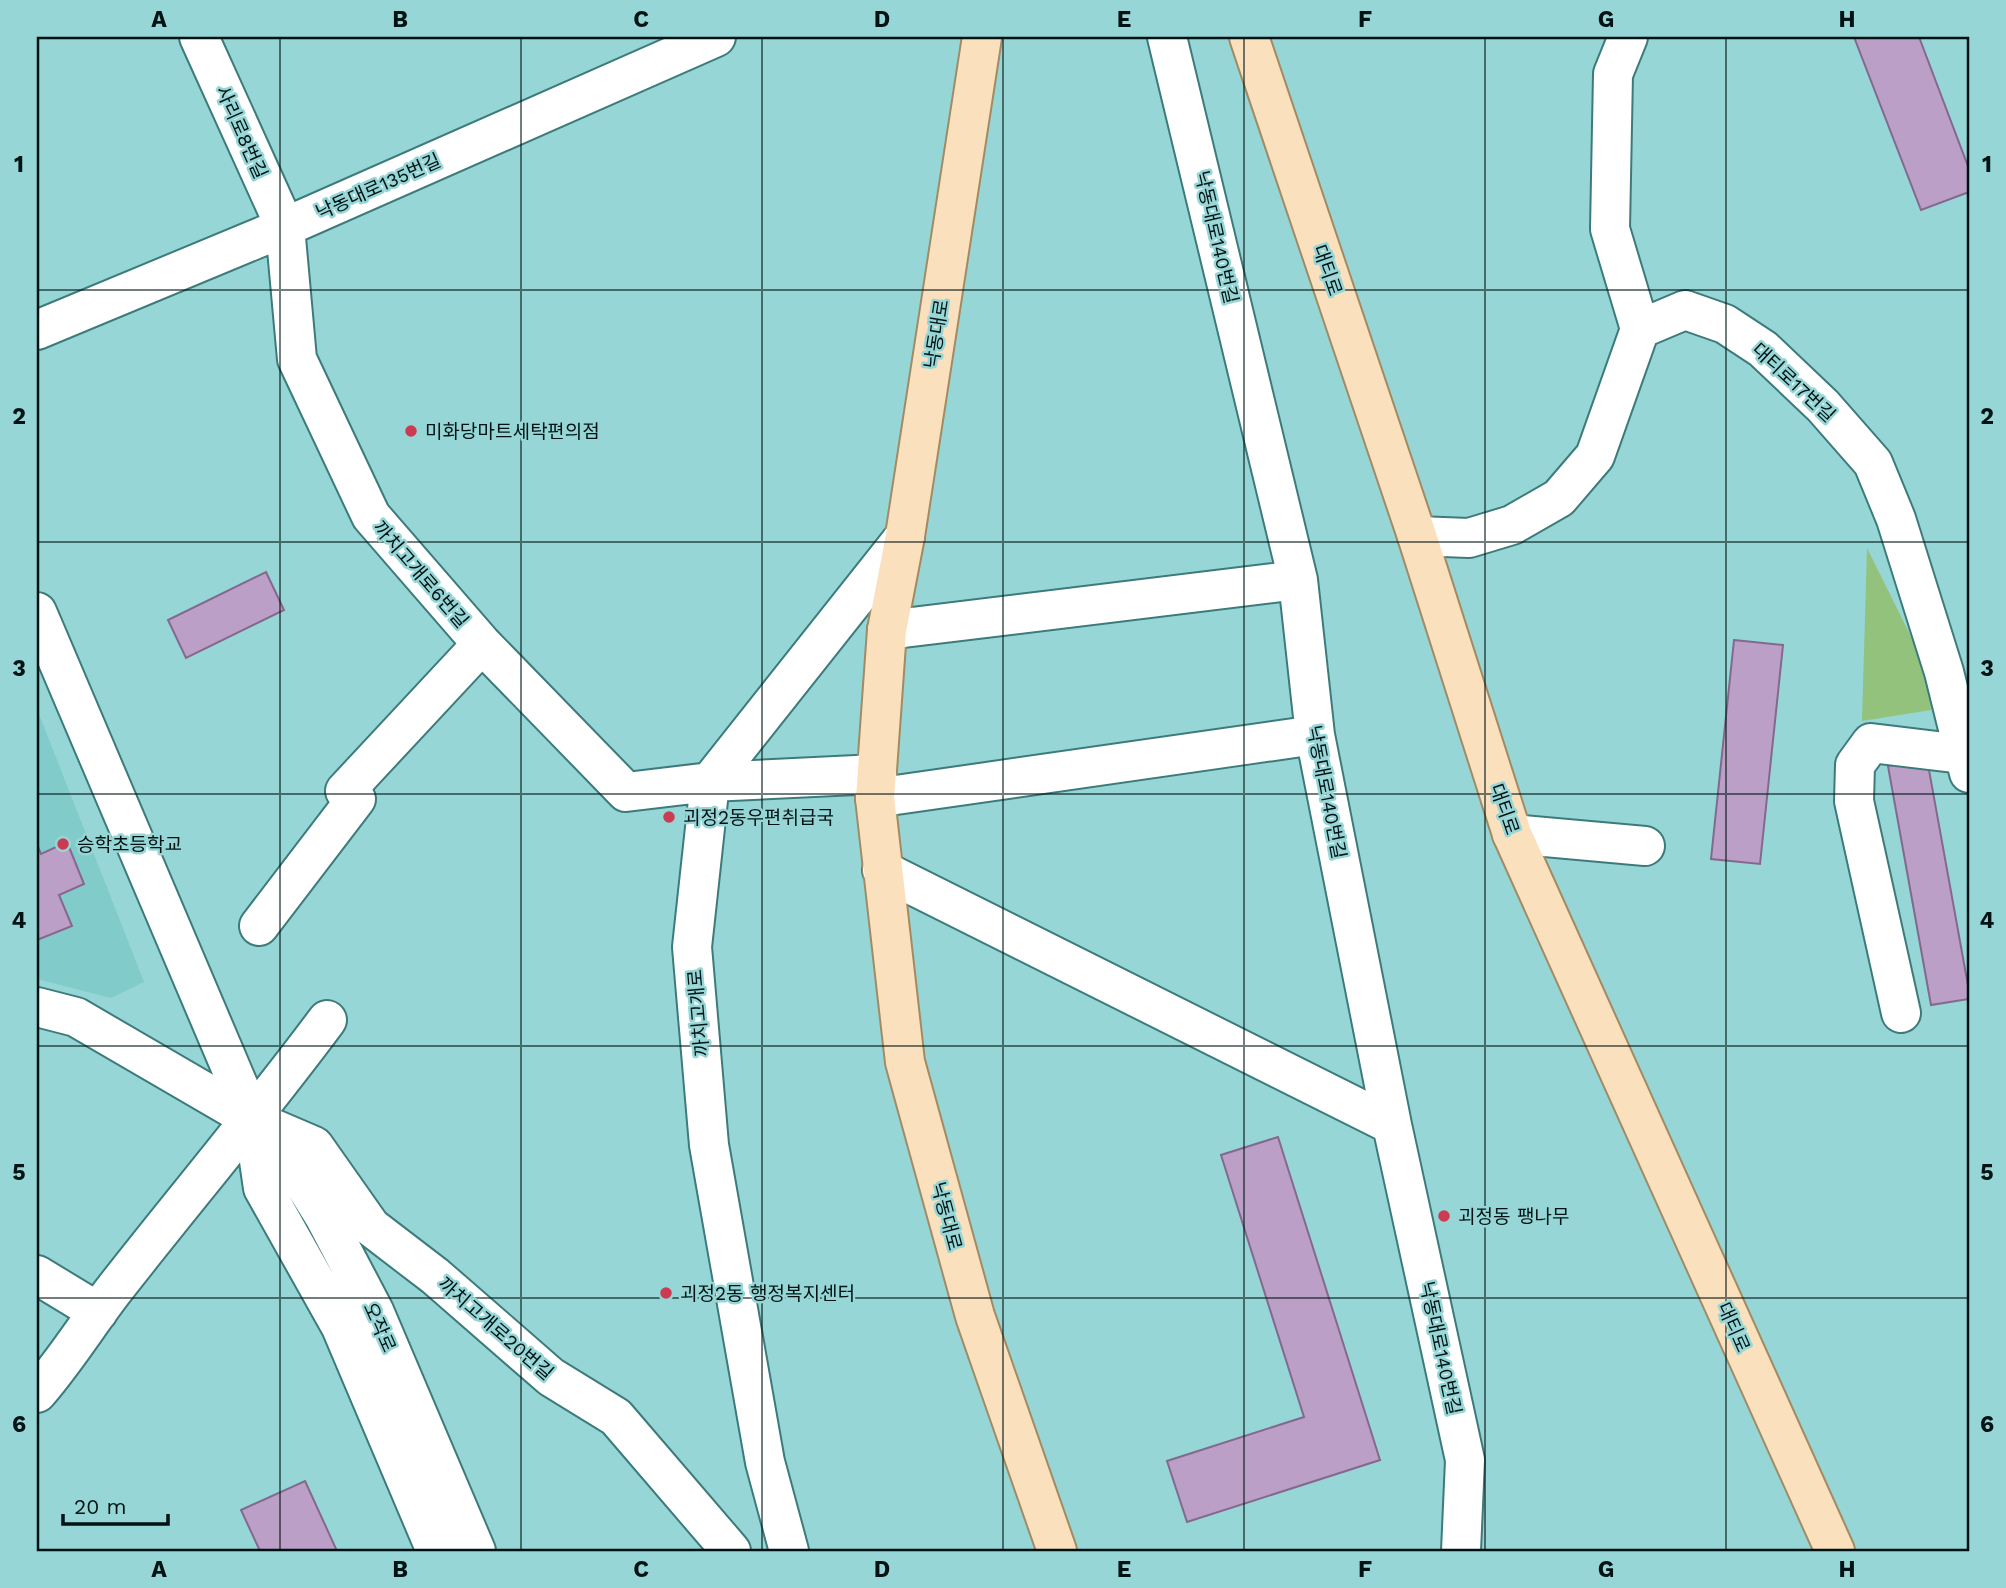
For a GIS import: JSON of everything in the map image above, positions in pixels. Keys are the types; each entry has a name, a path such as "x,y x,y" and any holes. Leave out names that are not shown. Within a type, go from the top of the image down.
{"main road":[{"name":"낙동대로","path":"982,37 905,536 887,630 876,786 882,870 905,1062 975,1316 1057,1551"},
{"name":"대티로","path":"1250,37 1417,536 1512,834 1836,1551"}],"street":[{"name":"사리로8번길","path":"199,37 285,227"},
{"name":"낙동대로135번길","path":"37,330 285,227 716,37"},
{"name":"낙동대로140번길","path":"1167,37 1298,580 1315,735 1392,1125 1465,1460 1461,1551"},
{"path":"1417,536 1469,538 1512,525 1559,498 1595,456 1640,329 1610,229 1613,74 1628,37"},
{"name":"까치고개로6번길","path":"285,227 298,359 371,516 482,644 626,792 710,782"},
{"name":"대티로17번길","path":"1640,329 1685,310 1725,324 1763,349 1823,407 1873,463 1896,519 1944,672 1966,764"},
{"path":"710,782 905,536"},
{"path":"887,630 1298,580"},
{"path":"37,612 253,1120"},
{"path":"259,926 356,799 345,791 482,644"},
{"path":"710,782 876,786 1315,735"},
{"path":"1901,1013 1854,801 1854,765 1871,743 1966,764"},
{"name":"까치고개로","path":"710,782 692,947 709,1145 765,1462 789,1551"},
{"path":"1512,834 1646,846"},
{"path":"882,870 1392,1125"},
{"name":"오작로","path":"37,1007 76,1017 253,1120 288,1158 324,1216 374,1311 476,1551"},
{"path":"37,1393 59,1368 97,1312 253,1120 327,1020"},
{"name":"오작로","path":"253,1120 263,1188 341,1327 436,1551"},
{"name":"까치고개로20번길","path":"253,1120 314,1146 371,1227 435,1276 551,1377 616,1417 730,1551"},
{"path":"37,1275 97,1312"}],"shaded area":[{"name":"승학초등학교","path":"37,709 144,982 111,998 37,979"}],"green space":[{"path":"1867,548 1943,701 1931,710 1862,721"}],"building":[{"path":"1854,37 1919,37 1969,169 1969,192 1921,210"},
{"path":"266,572 284,610 186,658 168,620"},
{"path":"1734,640 1783,645 1760,864 1711,859"},
{"path":"1927,759 1969,991 1969,999 1931,1005 1888,766"},
{"path":"67,842 84,884 59,895 72,926 37,940 37,844 41,854"},
{"path":"1278,1137 1380,1460 1187,1522 1167,1461 1304,1417 1221,1155"},
{"path":"305,1481 337,1551 260,1551 241,1510"}],"place":[{"name":"미화당마트세탁편의점","path":"411,431"},
{"name":"괴정2동우편취급국","path":"669,817"},
{"name":"승학초등학교","path":"63,844"},
{"name":"괴정동 팽나무","path":"1444,1216"},
{"name":"괴정2동 행정복지센터","path":"666,1293"}]}
